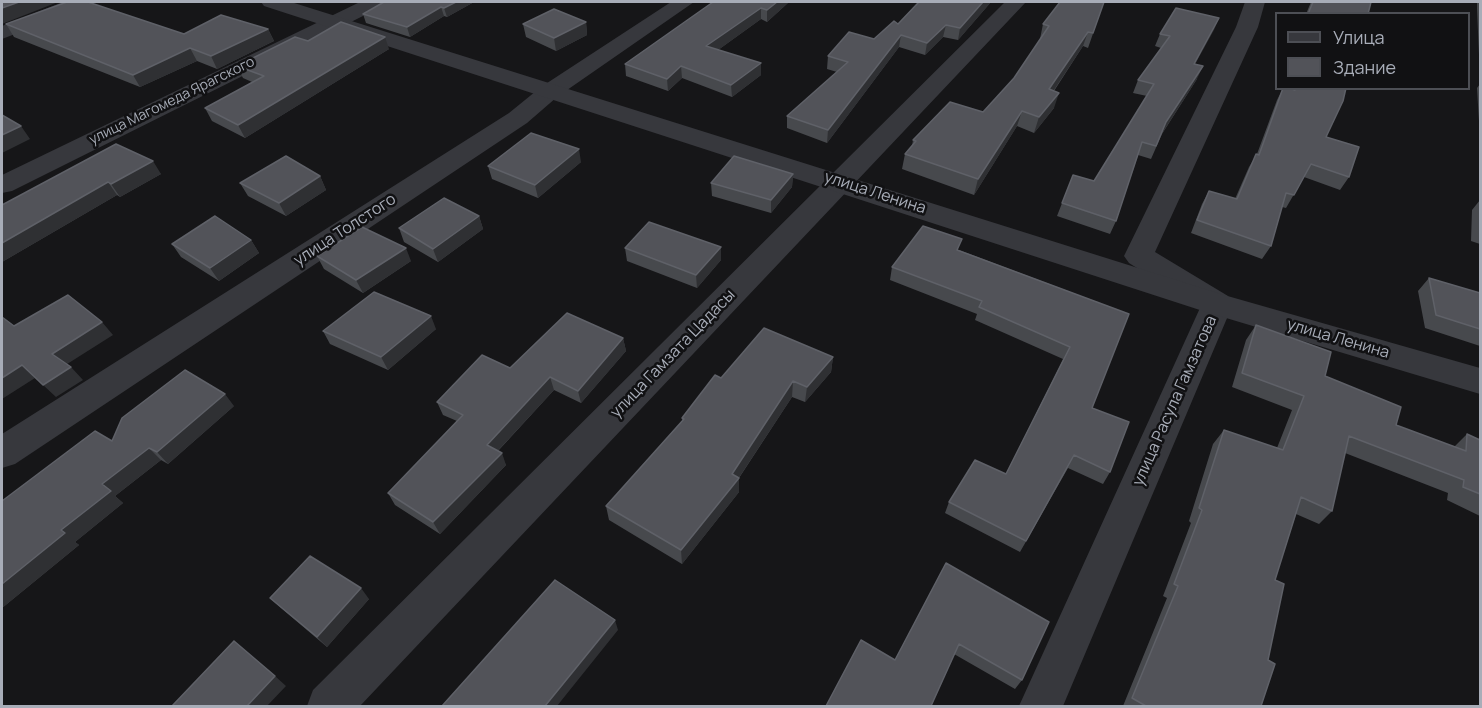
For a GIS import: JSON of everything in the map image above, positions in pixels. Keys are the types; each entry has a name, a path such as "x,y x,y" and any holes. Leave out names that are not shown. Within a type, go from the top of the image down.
{"street":[{"path":"2,33 81,2"},
{"name":"улица Ленина","path":"271,2 549,92 841,182 1217,304 1480,381"},
{"name":"улица Магомеда Ярагского","path":"2,185 376,2"},
{"name":"улица Толстого","path":"2,453 518,118 549,92 684,2"},
{"name":"улица Гамзата Цадасы","path":"329,706 1016,2"},
{"name":"улица Расула Гамзатова","path":"1041,706 1217,304 1139,256 1247,27 1255,2"}],"building":[{"path":"2,2 19,2 2,8"},
{"path":"67,2 88,2 184,34 221,15 268,29 211,56 190,48 133,75 6,24"},
{"path":"384,2 456,2 444,8 441,7 407,27 363,14"},
{"path":"713,2 777,2 767,10 761,8 706,46 761,63 731,85 681,66 667,79 625,64"},
{"path":"919,2 983,2 960,28 946,25 927,43 901,35 828,130 787,116 848,62 828,56 849,32 874,39 894,21 898,24"},
{"path":"1060,2 1104,2 1093,33 1088,32 1049,89 1059,93 1039,117 1022,111 978,179 905,154 916,141 913,140 950,102 983,112 1014,78 1049,26 1043,24"},
{"path":"1313,2 1371,2 1368,12 1309,12"},
{"path":"1176,8 1219,18 1194,64 1203,66 1166,122 1156,146 1142,142 1116,221 1062,203 1073,175 1094,181 1154,84 1138,80 1170,36 1160,34"},
{"path":"554,9 586,22 554,38 523,24"},
{"path":"341,22 385,37 238,125 205,108 264,76 237,66 295,37 308,41"},
{"path":"1282,90 1346,90 1343,101 1326,137 1359,147 1349,177 1311,164 1294,195 1286,193 1271,246 1197,220 1209,191 1237,199 1256,154 1259,155"},
{"path":"2,115 21,126 2,135"},
{"path":"531,133 579,149 535,185 488,166"},
{"path":"116,144 153,161 111,184 108,182 2,243 2,205"},
{"path":"286,156 320,176 279,203 240,183"},
{"path":"734,156 793,174 771,200 711,183"},
{"path":"444,198 479,216 433,249 399,228"},
{"path":"215,216 251,240 210,268 172,244"},
{"path":"649,222 721,247 696,275 625,248"},
{"path":"923,226 962,239 957,250 1129,314 1092,408 1129,422 1110,472 1074,455 1026,541 949,502 975,460 1006,474 1070,347 979,307 982,301 892,267"},
{"path":"362,227 406,248 356,280 317,256"},
{"path":"1429,278 1480,293 1480,329 1436,315"},
{"path":"374,292 431,316 381,357 323,331"},
{"path":"68,295 102,322 52,354 71,367 43,385 22,365 2,378 2,317 14,326"},
{"path":"567,313 623,338 578,391 550,377 487,445 502,453 433,522 388,493 463,415 437,402 482,355 510,368"},
{"path":"1256,325 1331,352 1325,376 1401,407 1396,425 1466,451 1467,434 1480,440 1480,494 1463,487 1464,480 1349,436 1332,511 1301,497 1275,580 1284,584 1268,660 1275,664 1261,706 1146,706 1132,698 1178,586 1174,584 1202,510 1199,508 1224,430 1283,450 1304,396 1242,373"},
{"path":"764,328 833,357 807,387 793,381 732,474 739,478 681,550 606,506 684,419 682,418 715,375 721,378"},
{"path":"185,370 225,394 157,452 149,448 102,484 111,491 61,530 65,533 2,584 2,501 95,431 112,441 122,418"},
{"path":"310,556 361,588 317,637 270,598"},
{"path":"946,563 1049,622 1022,680 959,644 931,706 826,706 861,640 895,660"},
{"path":"555,580 615,620 545,706 442,706"},
{"path":"234,641 275,676 247,706 172,706"}]}
